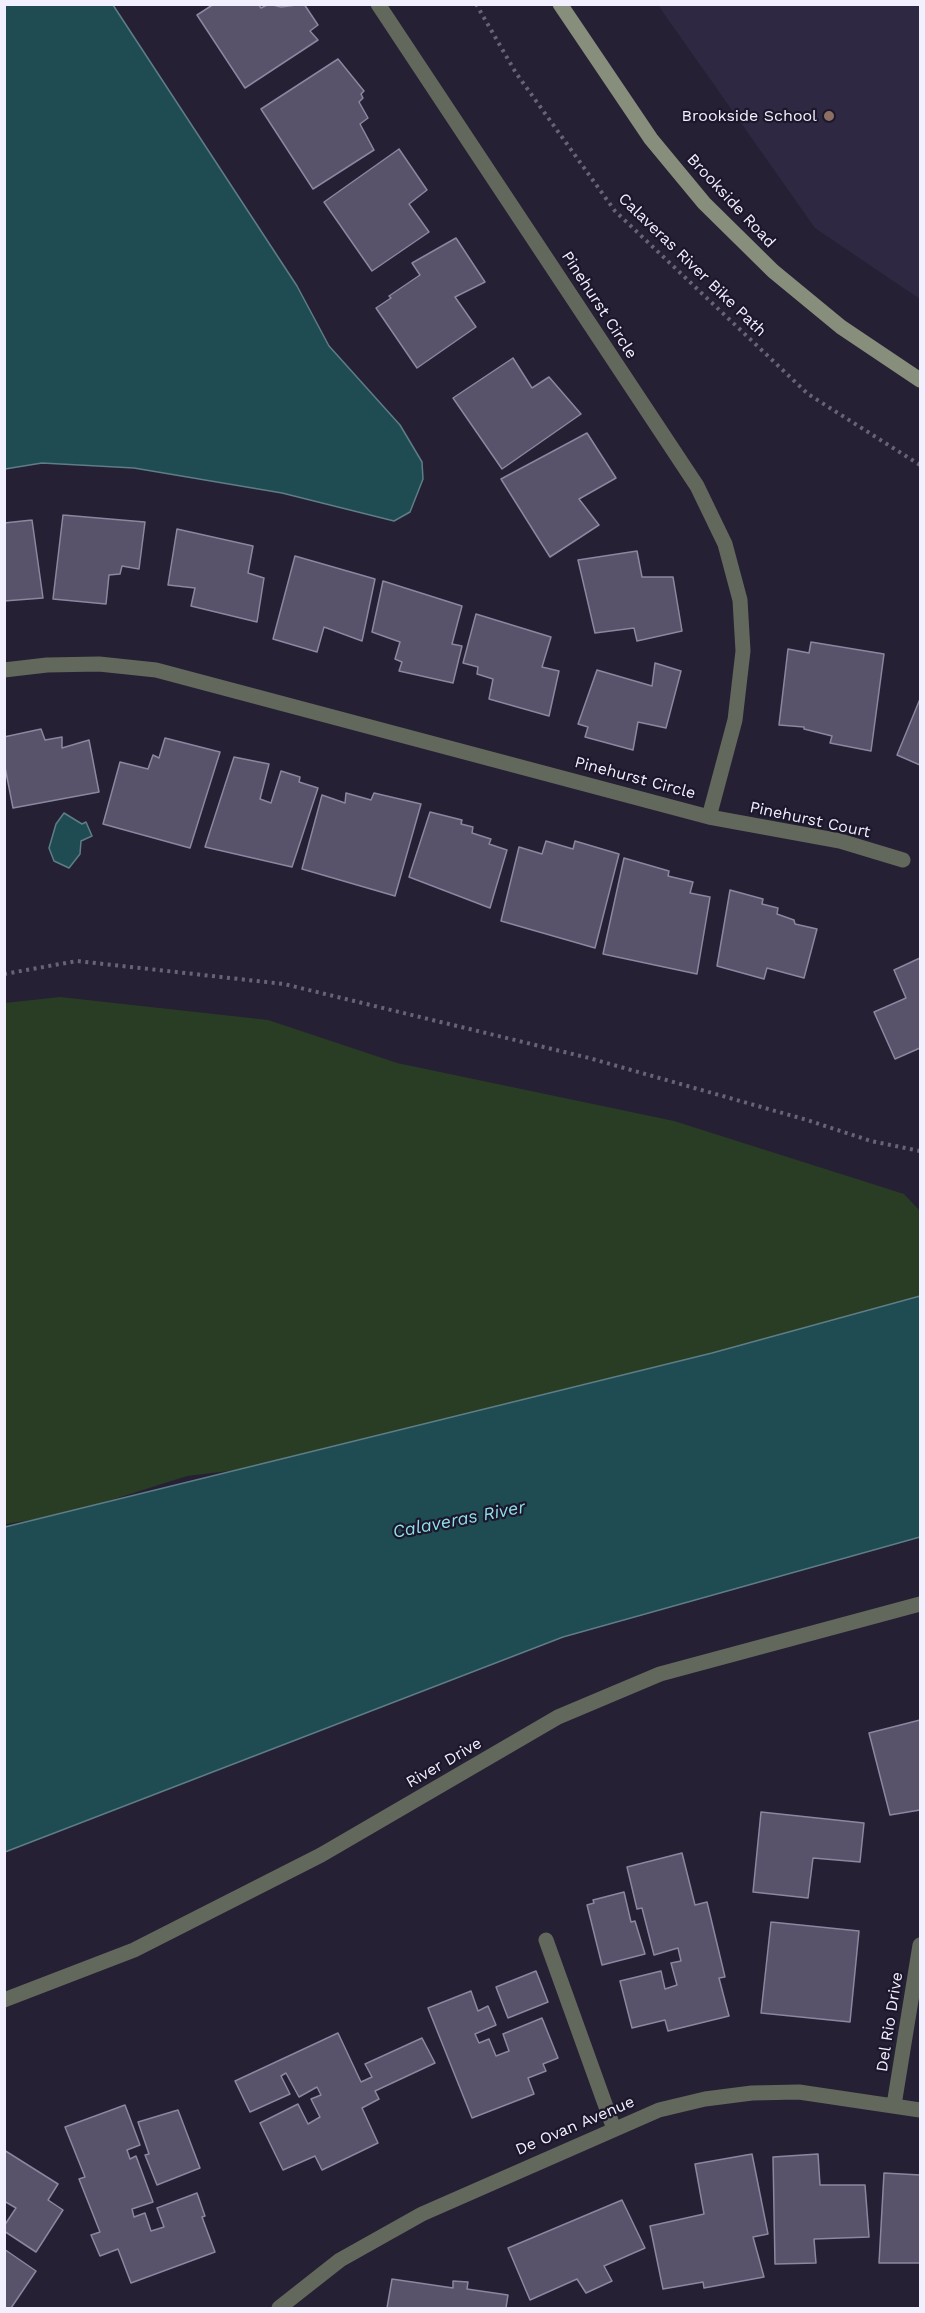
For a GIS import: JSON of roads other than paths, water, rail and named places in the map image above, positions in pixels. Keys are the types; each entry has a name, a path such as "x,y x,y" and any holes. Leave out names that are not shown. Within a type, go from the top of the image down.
{"street":[{"name":"Pinehurst Circle","path":"4,670 47,664 99,664 156,670 709,817 735,720 743,651 740,600 725,544 697,486 378,4"},
{"name":"Brookside Road","path":"560,4 651,140 704,203 773,271 832,320 921,380"},
{"name":"Pinehurst Court","path":"709,817 840,842 903,860"},
{"name":"River Drive","path":"4,2000 135,1950 321,1856 558,1717 660,1674 921,1604"},
{"path":"546,1940 614,2129"},
{"name":"Del Rio Drive","path":"894,2105 921,1945"},
{"name":"De Ovan Avenue","path":"279,2308 340,2260 422,2214 659,2110 705,2099 752,2093 800,2092 921,2110"}],"water":[{"path":"4,5 113,5 297,286 329,346 400,425 422,462 423,479 410,512 394,521 282,493 134,468 42,463 5,469"},
{"path":"64,813 82,824 86,822 92,836 81,841 80,854 69,868 54,861 49,848 56,824"},
{"name":"Calaveras River","path":"920,1296 920,1537 563,1637 5,1852 5,1527 712,1353"}],"place":[{"name":"Brookside School","path":"829,116"}]}
